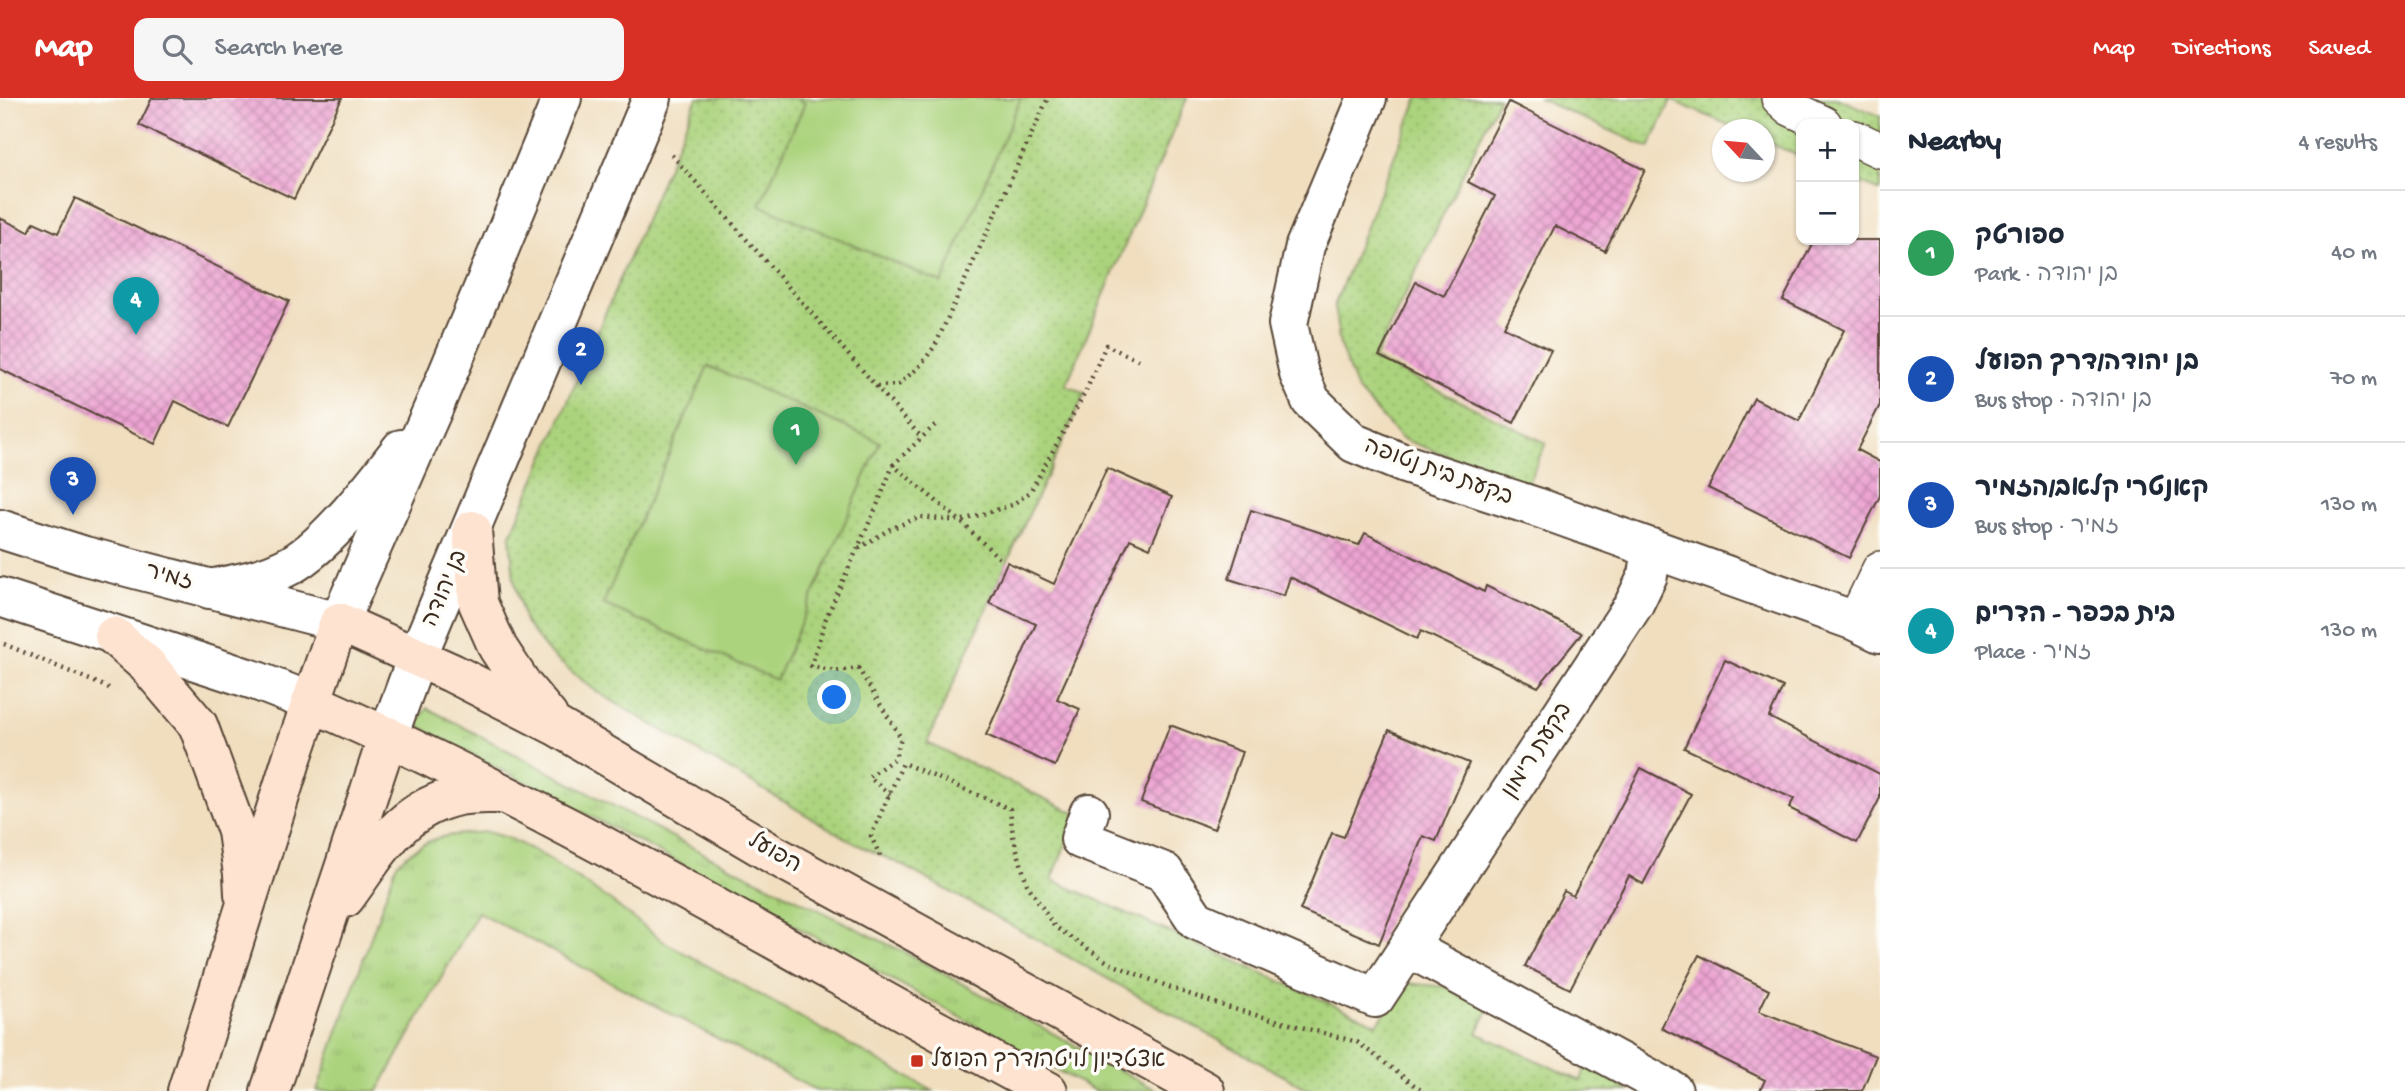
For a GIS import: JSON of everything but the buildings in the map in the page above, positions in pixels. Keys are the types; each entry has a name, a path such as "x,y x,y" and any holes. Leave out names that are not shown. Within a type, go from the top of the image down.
{"main road":[{"path":"472,530 473,570 478,603 498,648 523,686 556,726"},
{"path":"187,1091 339,622"},
{"name":"הפועל","path":"339,622 417,657 556,726 776,856 1205,1091"},
{"path":"114,636 147,665 198,725 237,831 243,874 244,914"},
{"path":"311,702 506,793 1043,1089"},
{"name":"בן יהודה","path":"270,1091 321,930 388,736"},
{"path":"321,930 398,825 432,803 462,795 506,793"}],"street":[{"path":"339,622 436,402 562,98"},
{"name":"בן יהודה","path":"388,736 417,657 652,98"},
{"name":"בקעת בית נטופה","path":"1367,98 1305,246 1288,324 1299,374 1311,401 1354,443 1405,464 1652,548 1867,627"},
{"path":"1779,98 1790,108 1813,119"},
{"path":"1859,140 1880,150"},
{"path":"209,589 255,580 292,565 328,535 383,472 436,402"},
{"name":"זמיר","path":"0,529 85,556 339,622"},
{"name":"בקעת רימון","path":"1090,813 1080,839 1164,872 1196,919 1375,998 1634,604 1648,575 1652,548"},
{"path":"1867,627 1880,569"},
{"path":"0,597 257,681 311,702"},
{"path":"1409,948 1674,1091"}],"path":[{"path":"877,386 898,385 919,367 936,346 1048,98"},
{"path":"664,145 922,438"},
{"path":"858,549 890,529 920,517 960,521 1012,505 1030,492 1085,393 1106,345 1142,362"},
{"path":"890,795 869,778 895,758 901,738 858,668 835,671 811,666 826,618 893,465 935,425"},
{"path":"893,465 999,558"},
{"path":"0,642 111,689"},
{"path":"880,856 871,836 903,763 1010,809 1013,836 1027,884 1054,926 1109,963 1230,1008 1357,1042 1422,1091"}],"green space":[{"path":"697,98 1187,98 1066,385 1085,393 927,743 1077,814 1052,880 1377,1024 1406,983 1447,987 1489,1008 1477,1033 1581,1081 1586,1064 1629,1091 1311,1091 900,864 856,844 597,692 551,655 525,623 514,579 510,537"},
{"path":"795,98 1021,98 942,283 760,205 805,103"},
{"path":"1418,98 1499,98 1374,359 1546,443 1527,485 1402,439 1357,390 1340,346 1334,306"},
{"path":"1538,98 1837,98 1880,116 1880,191 1859,182 1859,119 1796,119 1796,155 1775,145 1775,119 1715,119 1671,100 1649,148"},
{"path":"708,366 880,442 776,680 603,604"},
{"path":"427,708 701,852 906,953 1158,1091 1095,1091 693,870 416,725"},
{"path":"487,832 511,839 546,857 663,941 933,1091 817,1091 478,912 378,1091 317,1091 397,863 430,841 460,834"}],"place":[{"name":"בית בכפר - הדרים","path":"136,335"},
{"name":"בן יהודה/דרך הפועל","path":"581,385"},
{"name":"ספורטק","path":"796,465"},
{"name":"קאנטרי קלאב/הזמיר","path":"73,515"},
{"name":"אצטדיון לויטה/דרך הפועל","path":"917,1061"}]}
